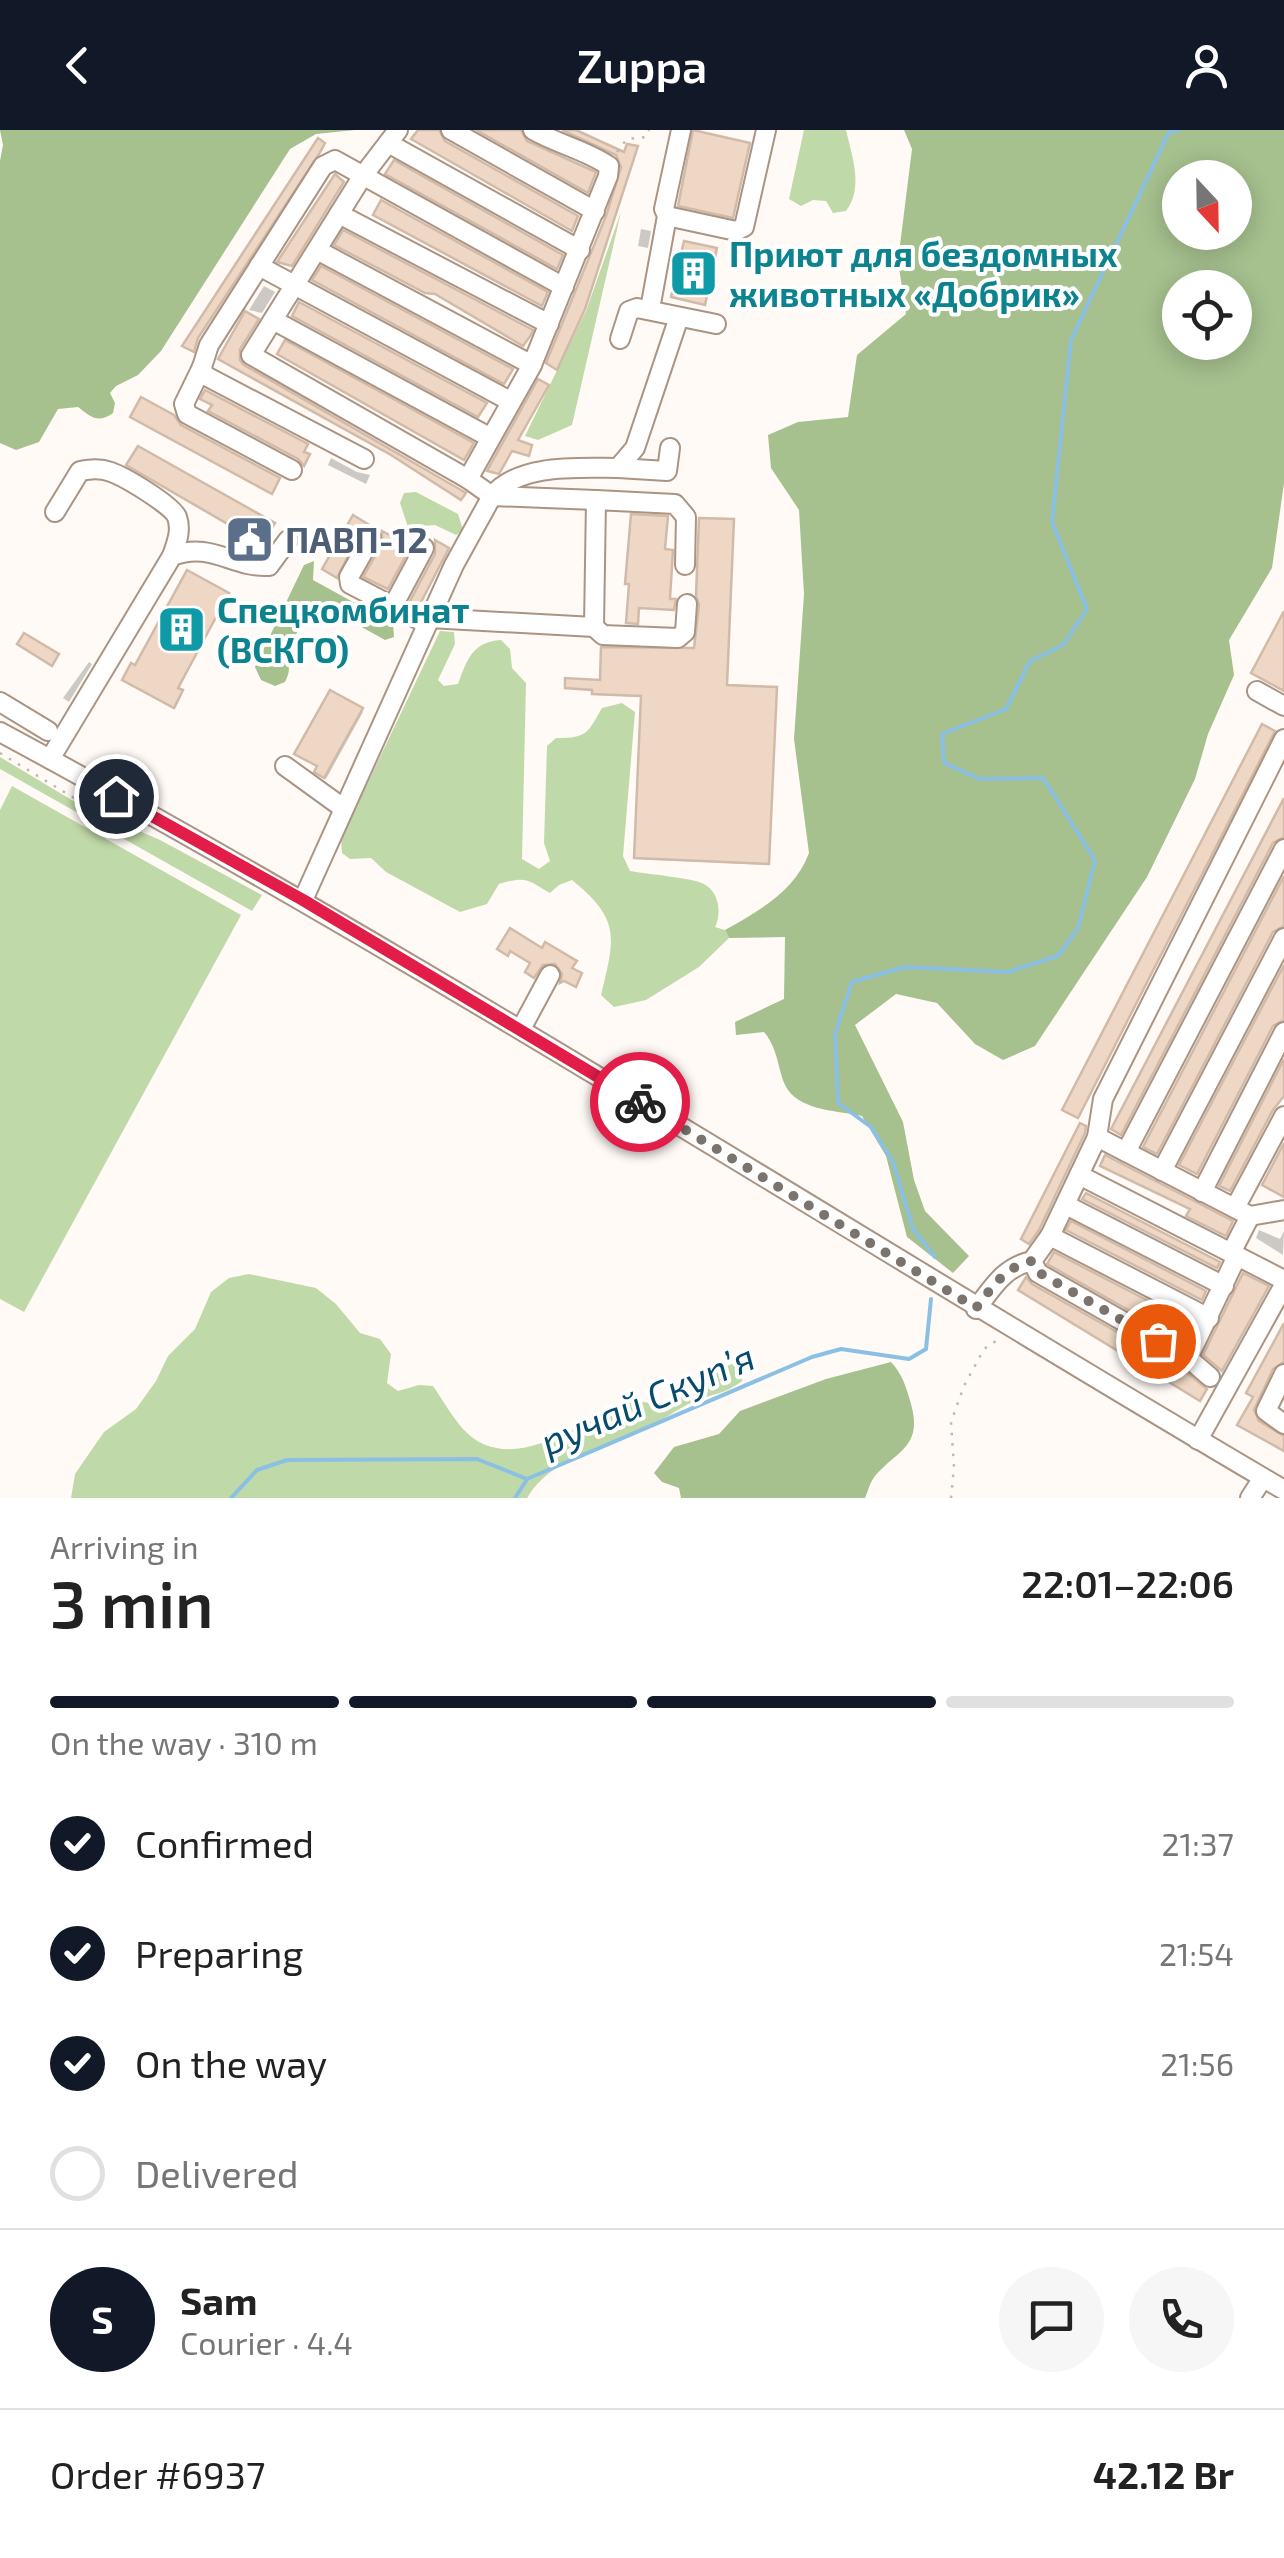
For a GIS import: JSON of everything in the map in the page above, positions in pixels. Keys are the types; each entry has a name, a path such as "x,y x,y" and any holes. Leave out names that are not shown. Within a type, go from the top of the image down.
{"street":[{"path":"451,130 595,211"},
{"path":"468,479 532,364 580,250 609,166 533,130"},
{"path":"650,309 667,216 664,208 681,130"},
{"path":"667,216 736,231 744,227 766,130"},
{"path":"580,250 393,136 362,177 251,355 492,496 675,504 686,517 684,565"},
{"path":"292,470 187,414 184,404 208,345 323,166 336,160 564,287"},
{"path":"339,214 548,324"},
{"path":"316,250 532,364"},
{"path":"259,266 510,401"},
{"path":"620,339 629,312 636,308 716,324"},
{"path":"618,468 635,448 679,316"},
{"path":"273,320 490,438"},
{"path":"202,367 204,375 364,459"},
{"path":"303,900 454,565 492,496 500,487 527,474 578,468 667,471 670,448"},
{"path":"50,759 172,556 180,534 172,508 113,472 93,468 80,472 55,512"},
{"path":"594,627 596,500"},
{"path":"371,538 349,576 350,584 428,621 594,627 603,635 678,638 685,632 687,604"},
{"path":"172,556 188,550 212,551 256,566 269,566 288,540"},
{"path":"392,606 424,548"},
{"path":"1257,691 1284,706"},
{"path":"0,702 48,731"},
{"path":"0,732 303,900 1012,1330 1284,1490"},
{"path":"976,1308 1015,1265 1032,1261 1050,1236 1097,1138 1102,1099 1284,739"},
{"path":"285,766 343,808"},
{"path":"1126,1152 1284,849"},
{"path":"1162,1171 1284,938"},
{"path":"521,1029 550,975"},
{"path":"1202,1192 1284,1032"},
{"path":"1188,1358 1224,1286 1242,1212 1284,1116"},
{"path":"1097,1138 1242,1212 1284,1210"},
{"path":"1079,1175 1284,1282 1198,1440"},
{"path":"1066,1204 1224,1286"},
{"path":"1050,1236 1209,1318"},
{"path":"1032,1261 1038,1272 1188,1358 1210,1377"},
{"path":"1284,1374 1266,1411 1284,1424"},
{"path":"1250,1498 1263,1478"}],"path":[{"path":"609,166 627,139 641,140 649,130"},
{"path":"0,753 79,801"},
{"path":"951,1498 951,1422 984,1349 1012,1330"}],"green space":[{"path":"0,130 355,130 316,134 290,149 161,351 138,375 110,393 115,403 113,413 99,419 78,407 58,409 39,442 16,450 0,443"},
{"path":"804,130 846,130 855,182 846,211 833,213 826,201 813,200 801,206 789,199"},
{"path":"904,130 1284,130 1284,483 1272,568 1229,640 1234,675 1208,734 1195,779 1147,877 1035,1046 1003,1060 975,1044 937,1003 896,994 855,1025 903,1122 914,1180 925,1211 969,1256 953,1273 907,1237 886,1156 862,1116 812,1106 795,1097 784,1083 764,1032 736,1035 735,1022 784,999 785,937 729,938 725,930 785,889 809,853 794,739 804,594 799,510 771,468 768,435 798,422 848,417 857,355 906,314 898,261 912,149"},
{"path":"621,212 572,425 538,440 525,436 586,311"},
{"path":"416,492 458,514 463,530 456,535 435,525 408,527 400,503 404,493"},
{"path":"314,561 313,580 393,624 394,637 385,640 322,605 299,629 289,652 287,679 275,686 261,680 255,667 304,565"},
{"path":"440,631 454,632 455,644 438,680 444,686 458,684 477,648 501,640 510,649 512,668 526,683 522,859 539,869 550,861 544,843 547,746 556,738 585,733 602,708 622,703 635,712 623,856 630,871 698,882 713,892 719,909 715,927 725,930 729,938 699,967 646,1000 614,1007 601,995 610,931 599,907 572,880 550,893 526,880 499,884 487,904 460,912 386,872 371,858 350,859 342,853 341,839"},
{"path":"0,757 80,805 160,840 262,895 252,911 0,769"},
{"path":"12,786 241,915 24,1312 0,1299 0,810"},
{"path":"249,1274 316,1288 336,1304 360,1333 380,1339 391,1354 387,1383 398,1391 433,1386 464,1430 482,1444 503,1449 547,1441 633,1399 663,1403 675,1399 732,1364 742,1371 742,1381 565,1463 550,1472 527,1498 71,1498 75,1474 104,1432 136,1409 168,1356 195,1329 211,1292 229,1278"},
{"path":"891,1362 907,1392 914,1430 906,1446 873,1478 865,1498 681,1498 679,1488 662,1482 654,1473 674,1447 719,1434 740,1411 826,1379"}],"building":[{"path":"418,130 439,130 445,141 578,216 572,231 411,139"},
{"path":"476,130 521,130 527,141 596,172 588,193"},
{"path":"562,130 576,130 624,152 627,144 638,146 585,309 557,370 546,363 606,216 621,167 616,155"},
{"path":"693,130 750,143 733,218 678,206"},
{"path":"318,138 325,143 319,154 198,338 194,352 182,346"},
{"path":"394,160 563,255 557,269 385,174"},
{"path":"335,174 344,182 292,266 277,262"},
{"path":"381,200 548,292 542,306 373,215"},
{"path":"343,230 533,330 531,335 523,346 435,294 425,293 334,245"},
{"name":"Приют для бездомных животных «Добрик»","path":"684,241 717,248 705,305 671,297"},
{"path":"321,266 513,369 504,384 312,280"},
{"path":"299,302 487,403 478,417 292,316"},
{"path":"245,311 259,319 240,349 244,365 466,493 461,500 391,455 218,359"},
{"path":"285,340 474,443 464,460 277,354"},
{"path":"538,379 549,385 518,440 532,445 529,456 512,451 499,474 487,471"},
{"path":"205,390 308,444 304,452 310,454 304,466 298,459 208,411 212,405 200,399"},
{"path":"141,397 174,415 181,425 280,478 272,494 130,417"},
{"path":"138,446 275,523 262,544 126,465"},
{"path":"631,514 668,516 665,549 673,550 670,599 676,599 674,610 639,608 638,624 626,623"},
{"path":"353,515 371,526 360,532 337,578 322,569"},
{"path":"699,518 734,519 727,685 777,687 769,864 634,858 641,696 592,694 592,690 565,688 565,678 600,680 601,647 694,648 699,605"},
{"path":"382,531 411,546 388,589 363,577 382,544"},
{"path":"435,540 449,548 419,606 410,601 435,554"},
{"name":"Спецкомбинат (ВСКГО)","path":"187,570 229,593 178,688 183,690 174,708 122,680 131,663 135,665"},
{"path":"1284,611 1284,691 1251,673"},
{"path":"24,633 59,654 52,666 17,644"},
{"path":"330,690 363,708 324,778 314,772 317,766 294,754"},
{"path":"1262,724 1275,731 1078,1118 1062,1110"},
{"path":"1284,798 1284,837 1273,843 1121,1135 1111,1129"},
{"path":"1284,876 1284,926 1273,932 1157,1154 1143,1147"},
{"path":"510,928 542,948 545,942 577,961 572,968 582,973 576,987 560,983 562,974 555,964 543,965 534,978 525,972 530,963 510,951 508,956 497,949"},
{"path":"1284,965 1284,1020 1273,1026 1197,1174 1179,1165"},
{"path":"1284,1059 1284,1096 1230,1191 1219,1186"},
{"path":"1080,1123 1086,1126 1085,1133 1029,1244 1021,1239"},
{"path":"1284,1143 1284,1197 1262,1185"},
{"path":"1105,1155 1233,1221 1226,1236 1186,1216 1190,1209 1100,1166"},
{"path":"1086,1193 1220,1262 1217,1268 1082,1199"},
{"path":"1071,1221 1206,1291 1202,1300 1066,1230"},
{"path":"1054,1252 1191,1323 1183,1341 1047,1264"},
{"path":"1243,1273 1269,1286 1222,1371 1203,1355"},
{"path":"1026,1277 1181,1368 1207,1389 1200,1401 1018,1290"},
{"path":"1284,1323 1284,1362 1273,1369 1254,1410 1259,1421 1284,1436 1284,1451 1237,1425 1253,1397 1246,1393"}],"waterway":[{"name":"ручай Скупʼя","path":"935,1257 913,1229 893,1162 871,1127 838,1103 835,1034 852,982 905,967 1008,972 1058,956 1078,928 1095,860 1043,778 980,779 944,763 942,734 1006,709 1030,661 1063,645 1087,609 1052,522 1071,340 1169,132 1179,130"},
{"name":"ручай Скупʼя","path":"231,1498 257,1470 287,1460 477,1459 527,1479 812,1357 841,1349 909,1359 926,1349 931,1299"},
{"path":"515,1498 526,1481"}],"way so far":[{"path":"640,1102 976,1308 1015,1265 1032,1261 1038,1272 1158,1341"}],"place":[{"name":"Приют для бездомных животных «Добрик»","path":"694,273"},
{"name":"ПАВП-12","path":"250,539"},
{"name":"Спецкомбинат (ВСКГО)","path":"182,629"}],"route":[{"path":"116,796 303,900 640,1102"}]}
